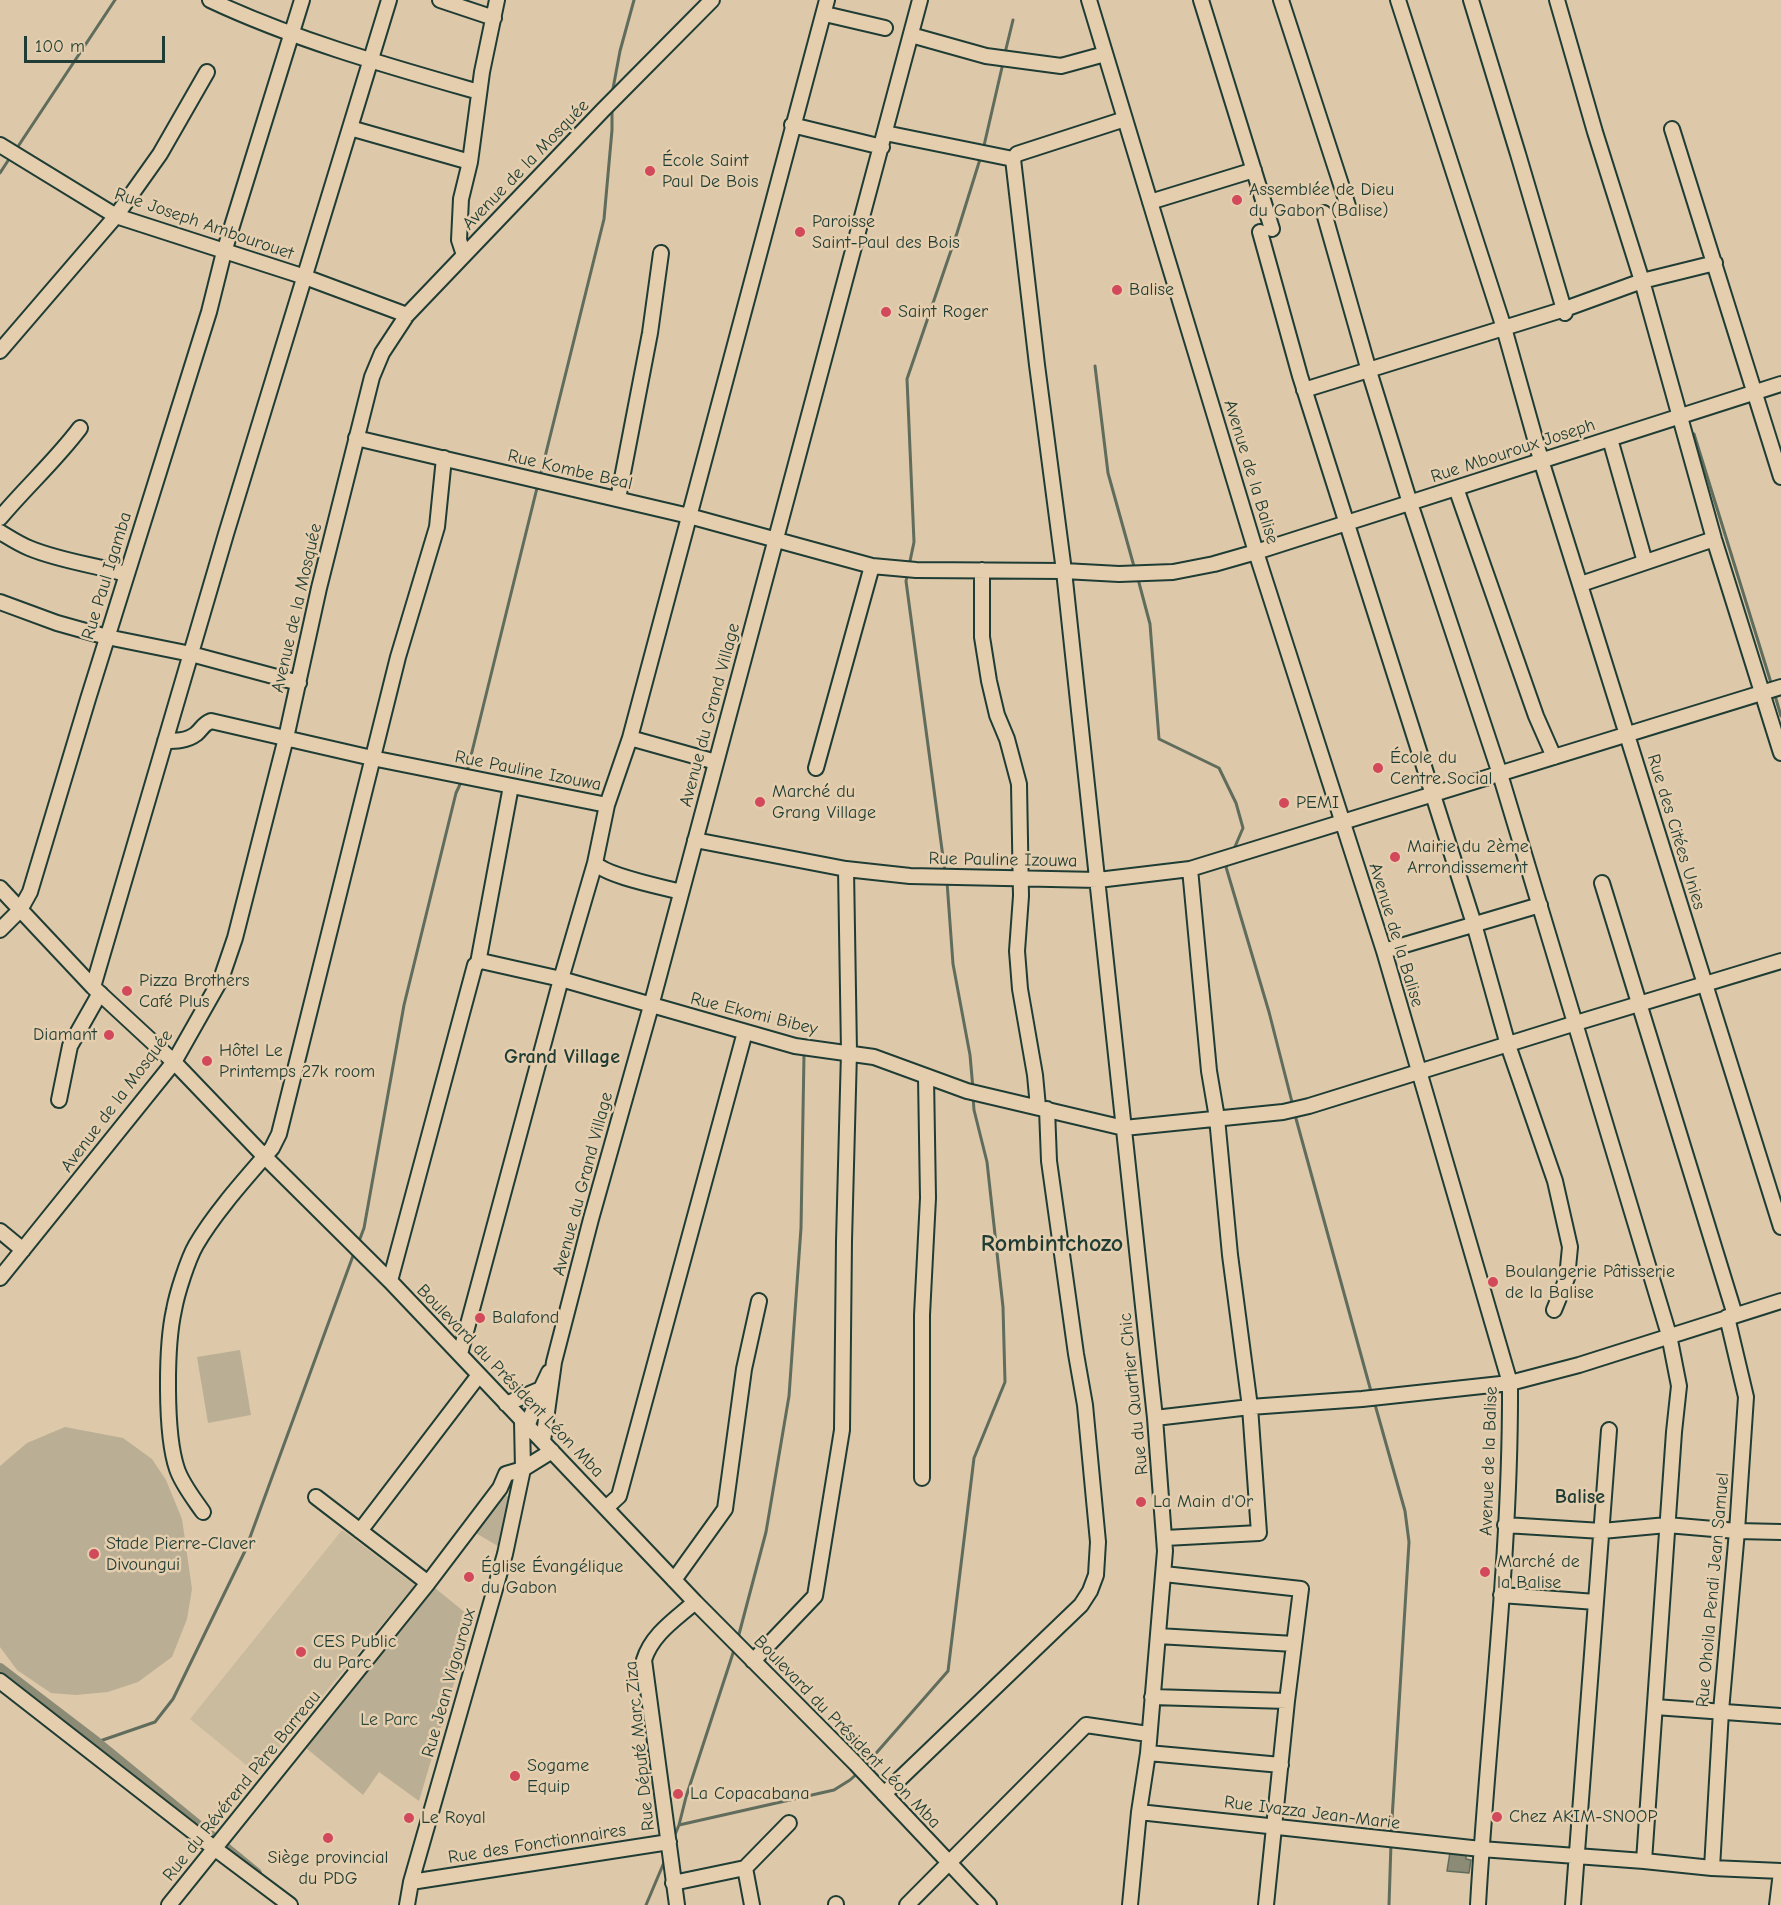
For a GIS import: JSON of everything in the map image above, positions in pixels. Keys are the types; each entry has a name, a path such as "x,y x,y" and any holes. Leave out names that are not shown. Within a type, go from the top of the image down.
{"street":[{"path":"210,0 241,15 371,59 479,92"},
{"name":"Rue Paul Igamba","path":"0,930 20,910 30,892 126,574 209,312 224,252 302,0"},
{"path":"58,1100 70,1046 97,990 165,741 389,0"},
{"path":"440,0 494,18"},
{"path":"464,255 458,227 461,200 470,162 479,92 497,0"},
{"name":"Avenue de la Mosquée","path":"0,1278 174,1062 221,979 235,938 299,683 356,438 372,377 382,353 407,315 712,0"},
{"name":"Avenue du Grand Village","path":"547,1446 554,1362 921,0"},
{"name":"Avenue de la Balise","path":"1089,0 1256,552 1384,951 1510,1383 1510,1451 1478,1905"},
{"path":"1200,0 1254,170 1266,231 1304,390 1474,924 1508,1045 1555,1181 1570,1247 1567,1278 1554,1310"},
{"path":"1281,0 1347,206"},
{"name":"Rue des Citées Unies","path":"1398,0 1504,328 1541,460 1781,1227"},
{"path":"1471,0 1565,311"},
{"path":"1557,0 1595,132 1642,281 1714,539 1773,690 1781,753"},
{"path":"826,7 885,28"},
{"name":"Rue Pauline Izouwa","path":"165,741 187,739 197,734 203,724 211,721 372,758 607,805 630,738 792,125 826,7"},
{"path":"911,35 986,56 1061,66 1105,54"},
{"path":"0,351 116,216 160,154 207,72"},
{"path":"885,133 1013,159 1017,154 1125,119"},
{"path":"792,125 882,147"},
{"path":"350,128 470,162"},
{"path":"1672,129 1781,477"},
{"name":"Rue Joseph Ambourouet","path":"8,150 116,216 305,277 407,315"},
{"name":"Rue du Quartier Chic","path":"1013,159 1064,571 1155,1418 1165,1538 1164,1574 1148,1753 1139,1812 1130,1905"},
{"path":"1150,202 1254,170"},
{"path":"1324,213 1410,503 1500,774 1540,904 1669,1335 1679,1386 1644,1861"},
{"path":"618,499 650,333 661,253"},
{"path":"1304,390 1565,311 1642,281 1715,263"},
{"name":"Rue Mbouroux Joseph","path":"982,570 1135,573 1173,572 1214,564 1348,524 1781,384"},
{"path":"0,518 61,453 80,428"},
{"name":"Rue Kombe Beal","path":"356,438 689,516 872,566 982,570"},
{"path":"1610,439 1645,562"},
{"path":"203,1512 178,1473 174,1460 169,1418 170,1356 174,1310 195,1247 206,1229 272,1148 279,1134 398,657 437,528 444,458"},
{"path":"1456,488 1536,716 1554,757"},
{"path":"0,532 28,548 57,558 88,563 126,574"},
{"path":"1581,584 1714,539"},
{"path":"816,768 872,566"},
{"path":"884,1794 1081,1605 1096,1575 1098,1542 1086,1405 1076,1354 1042,1108 1020,989 1017,951 1021,896 1019,784 1010,748 997,715 989,681 982,637 982,570"},
{"path":"0,602 57,623 107,637 191,654 299,683"},
{"path":"1343,823 1773,690"},
{"path":"630,738 716,762"},
{"path":"390,1281 475,965 478,963 511,786"},
{"path":"460,1354 561,979 595,863 607,805"},
{"name":"Rue Pauline Izouwa","path":"695,840 846,869 910,876 1098,880 1190,869 1343,823"},
{"path":"595,863 611,873 681,892"},
{"path":"753,1661 815,1596 840,1451 849,1052 846,869"},
{"path":"1165,1538 1259,1533 1250,1407 1230,1255 1218,1118 1209,1071 1190,869"},
{"name":"Rue Ohoila Pendi Jean Samuel","path":"1602,883 1640,1004 1731,1316 1746,1397 1721,1712 1712,1868"},
{"name":"Boulevard du Président Léon Mba","path":"0,888 97,990 174,1062 265,1157 390,1281 524,1424 695,1602 856,1764 989,1905"},
{"path":"1384,951 1540,904"},
{"name":"Rue Ekomi Bibey","path":"478,963 486,962 561,979 795,1046 874,1057 981,1095 1124,1128 1283,1112 1309,1106 1781,961"},
{"path":"606,1508 619,1497 745,1032"},
{"path":"922,1478 922,1316 928,1198 926,1077"},
{"path":"0,1231 23,1250"},
{"path":"674,1580 725,1509 744,1369 759,1301"},
{"path":"1155,1418 1250,1407 1362,1400 1510,1383 1579,1365 1781,1301"},
{"path":"524,1424 554,1362"},
{"path":"360,1531 479,1375"},
{"path":"506,1404 541,1389"},
{"name":"Rue Jean Vigouroux","path":"407,1905 411,1882 505,1554 523,1469 524,1424"},
{"path":"1573,1905 1609,1430"},
{"path":"523,1469 547,1446"},
{"name":"Rue du Révérend Père Barreau","path":"169,1905 428,1583 500,1488 506,1474 523,1469"},
{"path":"316,1497 428,1583"},
{"path":"1505,1525 1602,1531 1667,1525 1781,1532"},
{"path":"1164,1574 1301,1589 1266,1905"},
{"path":"1501,1595 1596,1602"},
{"name":"Rue Député Marc Ziza","path":"676,1905 644,1660 648,1647 657,1636 695,1602"},
{"path":"1158,1636 1294,1644"},
{"path":"0,1681 218,1843 290,1905"},
{"path":"1152,1697 1287,1701"},
{"path":"1655,1707 1781,1716"},
{"path":"907,1905 1086,1725 1148,1734"},
{"path":"1148,1753 1281,1765"},
{"name":"Rue Ivazza Jean-Marie","path":"1139,1812 1481,1850 1781,1872"},
{"path":"673,1883 745,1868 789,1823"},
{"name":"Rue des Fonctionnaires","path":"411,1882 669,1843"},
{"path":"745,1868 752,1905"},
{"path":"1777,1905 1781,1872"}],"shaded area":[{"name":"CES Public du Parc","path":"342,1530 415,1585 257,1774 190,1719"},
{"path":"1450,1852 1466,1854 1466,1859 1471,1860 1469,1873 1447,1871"}],"green space":[{"path":"240,1350 251,1415 208,1423 197,1357"},
{"name":"Stade Pierre-Claver Divoungui","path":"65,1427 123,1438 152,1459 166,1480 182,1519 192,1589 187,1619 172,1657 138,1682 108,1692 76,1695 51,1693 17,1670 0,1647 0,1466 27,1443"},
{"path":"504,1494 516,1501 503,1549 474,1532"},
{"name":"Le Parc","path":"435,1588 473,1619 419,1801 379,1772 363,1795 300,1743"}],"waterway":[{"path":"15,151 115,0"},
{"path":"612,94 620,51 634,0"},
{"path":"1005,53 1013,20"},
{"path":"983,150 1003,63"},
{"path":"541,473 604,219 612,107"},
{"path":"0,173 11,156"},
{"path":"909,566 914,542 907,379 981,156"},
{"path":"1095,366 1108,473 1135,570"},
{"path":"1694,434 1772,686"},
{"path":"467,772 537,488"},
{"path":"908,572 906,581 945,872"},
{"path":"1138,579 1150,624 1159,739 1219,768 1236,803 1243,828 1234,849"},
{"path":"1774,692 1781,716"},
{"path":"358,1244 364,1228 404,1005 456,793 462,780"},
{"path":"1229,861 1226,867 1269,1012 1293,1106"},
{"path":"947,882 953,964 970,1055 973,1089"},
{"path":"738,1638 766,1532 789,1396 801,1228 804,1055"},
{"path":"864,1767 948,1671 974,1458 1005,1382 1003,1307 987,1162 974,1110 973,1096"},
{"path":"1295,1115 1372,1395"},
{"path":"97,1742 155,1722 173,1699 245,1551 354,1253"},
{"path":"1374,1401 1405,1511 1409,1542 1391,1836"},
{"path":"679,1825 735,1647"},
{"path":"0,1668 97,1742 257,1873"},
{"path":"674,1837 679,1825 834,1790 859,1772"},
{"path":"1389,1905 1391,1843"},
{"path":"646,1905 665,1860"}],"place":[{"name":"École Saint Paul De Bois","path":"650,171"},
{"name":"Assemblée de Dieu du Gabon (Balise)","path":"1237,200"},
{"name":"Paroisse Saint-Paul des Bois","path":"800,232"},
{"name":"Balise","path":"1117,290"},
{"name":"Saint Roger","path":"886,312"},
{"name":"École du Centre Social","path":"1378,768"},
{"name":"Marché du Grang Village","path":"760,802"},
{"name":"PEMI","path":"1284,803"},
{"name":"Mairie du 2ème Arrondissement","path":"1395,857"},
{"name":"Pizza Brothers Café Plus","path":"127,991"},
{"name":"Diamant","path":"109,1035"},
{"name":"Hôtel Le Printemps 27k room","path":"207,1061"},
{"name":"Boulangerie Pâtisserie de la Balise","path":"1493,1282"},
{"name":"Balafond","path":"480,1318"},
{"name":"La Main d'Or","path":"1141,1502"},
{"name":"Stade Pierre-Claver Divoungui","path":"94,1554"},
{"name":"Marché de la Balise","path":"1485,1572"},
{"name":"Église Évangélique du Gabon","path":"469,1577"},
{"name":"CES Public du Parc","path":"301,1652"},
{"name":"Sogame Equip","path":"515,1776"},
{"name":"La Copacabana","path":"678,1794"},
{"name":"Chez AKIM-SNOOP","path":"1497,1817"},
{"name":"Le Royal","path":"409,1818"},
{"name":"Siège provincial du PDG","path":"328,1838"}],"district":[{"name":"Grand Village","path":"562,1057"},
{"name":"Rombintchozo","path":"1052,1244"},
{"name":"Balise","path":"1580,1497"}]}
